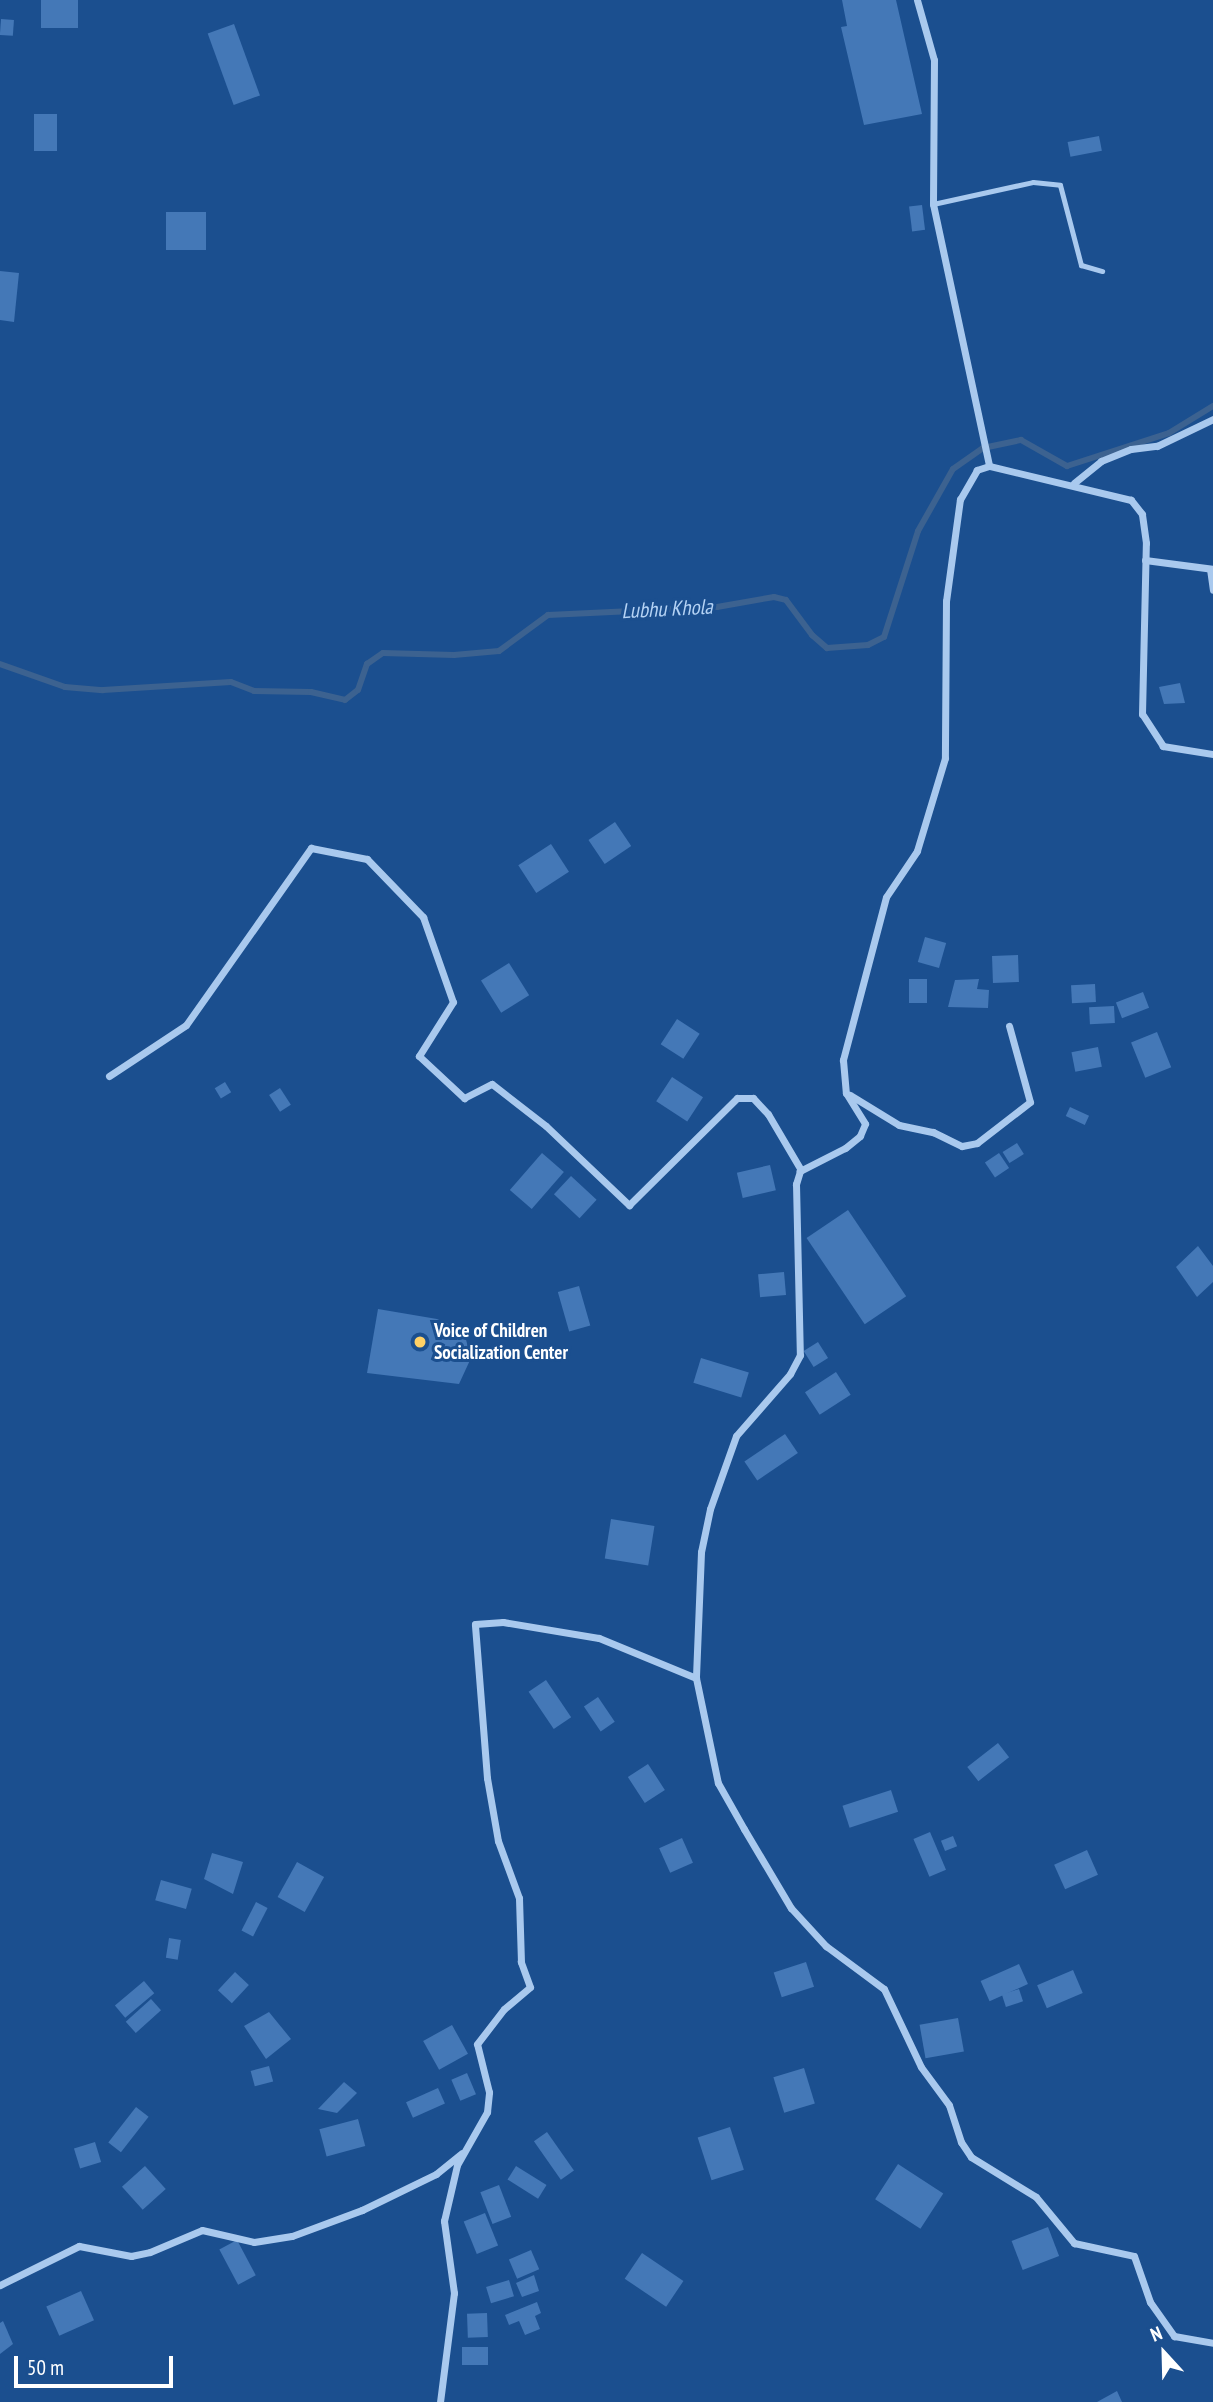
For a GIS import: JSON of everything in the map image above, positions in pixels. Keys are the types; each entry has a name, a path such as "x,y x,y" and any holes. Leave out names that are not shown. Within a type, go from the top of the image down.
{"street":[{"path":"918,0 934,60 933,204 989,466"},
{"path":"1074,483 1101,461 1131,449 1157,446 1213,419"},
{"path":"1213,754 1174,751 1146,727 1141,702 1145,559 1142,514 1131,500 1074,483 989,466 969,477 960,499 946,601 945,758 929,800 917,851 886,897 849,1033 842,1076 846,1093 865,1124 860,1136 801,1170 796,1184 800,1355 790,1374 736,1436 710,1509 701,1552 696,1678 718,1783 744,1829 791,1908 826,1946 884,1989 921,2067 949,2105 961,2142 971,2157 1036,2197 1074,2243 1134,2256 1150,2302 1174,2336 1213,2343"},
{"path":"1145,559 1211,569 1213,590"},
{"path":"110,1076 186,1025 311,848 367,859 423,917 453,1002 419,1056 464,1098 492,1084 547,1126 629,1205 737,1098 754,1098 801,1170"},
{"path":"846,1093 899,1125 933,1132 962,1146 977,1143 1030,1102 1009,1026"},
{"path":"440,2402 454,2292 444,2221 457,2165 487,2112 489,2092 477,2044 504,2009 530,1987 521,1962 519,1898 498,1841 487,1778 475,1624 503,1622 599,1638 696,1678"},
{"path":"0,2285 79,2246 131,2256 150,2252 202,2230 254,2242 292,2236 362,2210 436,2174 465,2150"}],"lane":[{"path":"933,204 1033,182 1060,185 1081,265 1102,271"}],"building":[{"path":"41,0 78,0 78,28 41,28"},
{"path":"842,0 896,0 922,114 864,125 841,27 847,26"},
{"path":"1,19 14,20 13,36 0,35"},
{"path":"234,24 260,95 234,105 208,34"},
{"path":"34,114 57,114 57,151 34,151"},
{"path":"1099,136 1102,151 1070,157 1068,142"},
{"path":"922,205 925,230 912,231 909,207"},
{"path":"166,212 206,212 206,250 166,250"},
{"path":"0,271 19,273 14,322 0,320"},
{"path":"1180,683 1185,703 1164,704 1159,687"},
{"path":"615,822 631,846 605,864 588,840"},
{"path":"551,844 569,872 536,893 518,865"},
{"path":"925,937 946,943 939,968 918,962"},
{"path":"1018,955 1019,982 993,983 992,956"},
{"path":"509,963 529,995 501,1013 481,980"},
{"path":"909,979 927,979 927,1003 909,1003"},
{"path":"979,979 977,989 989,990 988,1008 948,1007 955,980"},
{"path":"1095,984 1096,1002 1072,1003 1071,985"},
{"path":"1143,992 1149,1008 1122,1018 1116,1002"},
{"path":"1114,1006 1115,1023 1090,1024 1089,1007"},
{"path":"677,1019 700,1034 683,1059 661,1044"},
{"path":"1157,1032 1171,1067 1145,1078 1131,1042"},
{"path":"1098,1047 1102,1067 1075,1072 1071,1052"},
{"path":"672,1077 703,1097 687,1121 656,1101"},
{"path":"225,1082 231,1092 221,1098 215,1088"},
{"path":"280,1088 291,1105 280,1112 269,1095"},
{"path":"1070,1107 1089,1116 1085,1125 1066,1116"},
{"path":"1017,1143 1024,1154 1009,1163 1003,1152"},
{"path":"542,1153 564,1172 532,1209 510,1190"},
{"path":"999,1153 1009,1168 995,1177 985,1163"},
{"path":"770,1165 776,1190 743,1198 737,1173"},
{"path":"571,1176 597,1200 580,1218 554,1194"},
{"path":"848,1210 906,1296 865,1324 807,1238"},
{"path":"1198,1246 1213,1266 1213,1282 1197,1297 1176,1267"},
{"path":"784,1272 786,1295 760,1297 758,1274"},
{"path":"579,1286 590,1325 569,1331 558,1292"},
{"name":"Voice of Children Socialization Center","path":"378,1309 437,1319 457,1328 465,1336 471,1358 459,1384 367,1373"},
{"path":"818,1342 828,1358 814,1367 804,1351"},
{"path":"701,1358 749,1373 741,1397 693,1383"},
{"path":"836,1372 851,1395 820,1415 805,1392"},
{"path":"785,1434 798,1453 757,1480 744,1461"},
{"path":"611,1519 654,1526 648,1565 605,1559"},
{"path":"546,1680 571,1717 554,1729 529,1692"},
{"path":"598,1697 615,1722 601,1731 584,1707"},
{"path":"998,1743 1009,1757 978,1781 967,1767"},
{"path":"648,1764 665,1790 645,1803 628,1777"},
{"path":"891,1790 898,1812 850,1828 842,1806"},
{"path":"930,1832 946,1870 929,1877 913,1839"},
{"path":"953,1836 957,1846 945,1851 941,1841"},
{"path":"682,1838 693,1863 670,1873 659,1848"},
{"path":"1087,1850 1098,1875 1065,1889 1054,1865"},
{"path":"212,1853 243,1862 233,1894 204,1879"},
{"path":"297,1862 324,1877 305,1912 278,1897"},
{"path":"161,1880 192,1889 186,1909 155,1900"},
{"path":"256,1902 268,1908 253,1936 241,1931"},
{"path":"169,1938 181,1940 178,1960 166,1958"},
{"path":"806,1962 814,1987 782,1997 774,1973"},
{"path":"1019,1964 1028,1984 990,2001 981,1981"},
{"path":"1073,1970 1083,1993 1047,2008 1037,1985"},
{"path":"235,1972 249,1985 232,2003 218,1990"},
{"path":"144,1981 154,1993 125,2018 115,2005"},
{"path":"1019,1989 1023,2001 1006,2007 1002,1995"},
{"path":"151,1999 161,2010 136,2033 126,2022"},
{"path":"269,2012 291,2039 266,2059 244,2026"},
{"path":"958,2018 964,2051 925,2058 920,2025"},
{"path":"452,2025 468,2054 439,2070 423,2041"},
{"path":"269,2066 273,2081 255,2086 251,2071"},
{"path":"804,2068 815,2103 784,2113 773,2077"},
{"path":"467,2073 476,2094 460,2101 451,2080"},
{"path":"344,2082 357,2093 337,2113 318,2109"},
{"path":"438,2088 445,2104 413,2118 406,2102"},
{"path":"136,2107 149,2117 121,2152 108,2142"},
{"path":"358,2119 365,2146 327,2156 319,2129"},
{"path":"730,2127 744,2170 712,2180 698,2138"},
{"path":"547,2132 574,2171 561,2180 534,2141"},
{"path":"95,2142 101,2162 80,2169 74,2148"},
{"path":"898,2164 943,2193 920,2229 875,2199"},
{"path":"145,2166 166,2189 143,2210 122,2187"},
{"path":"516,2166 547,2185 538,2199 508,2180"},
{"path":"499,2185 511,2217 493,2224 480,2192"},
{"path":"485,2213 498,2245 477,2254 464,2222"},
{"path":"1048,2227 1059,2256 1023,2270 1012,2241"},
{"path":"237,2240 256,2275 238,2285 219,2249"},
{"path":"531,2250 539,2269 517,2279 509,2259"},
{"path":"642,2253 683,2281 666,2307 625,2279"},
{"path":"534,2275 539,2291 522,2297 516,2283"},
{"path":"509,2280 514,2296 491,2303 486,2287"},
{"path":"81,2291 94,2320 59,2336 46,2306"},
{"path":"537,2302 541,2313 535,2316 540,2329 525,2335 519,2321 509,2325 505,2315"},
{"path":"487,2313 488,2337 468,2338 467,2314"},
{"path":"3,2321 13,2344 0,2354 0,2323"},
{"path":"462,2347 488,2347 488,2365 462,2365"},
{"path":"1117,2391 1122,2402 1097,2402"}],"waterway":[{"name":"Lubhu Khola","path":"0,664 65,687 103,690 231,682 254,691 311,692 345,700 358,690 367,664 383,653 454,655 499,651 548,615 717,607 774,597 786,600 812,635 827,648 868,645 884,637 918,531 953,469 983,448 1021,440 1067,466 1169,433 1213,406"}],"place":[{"name":"Voice of Children Socialization Center","path":"420,1342"}]}
